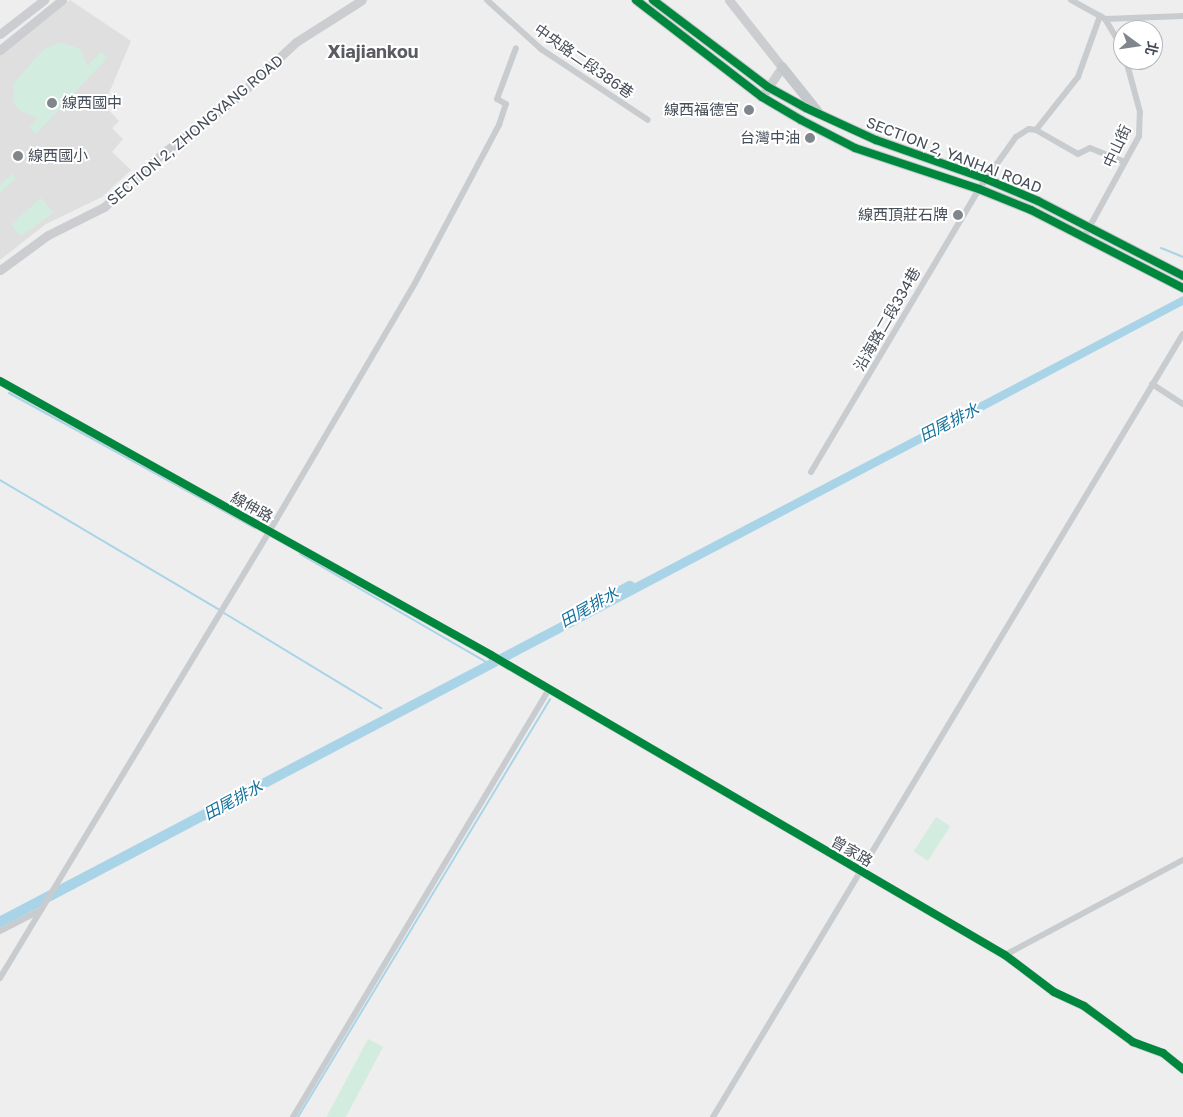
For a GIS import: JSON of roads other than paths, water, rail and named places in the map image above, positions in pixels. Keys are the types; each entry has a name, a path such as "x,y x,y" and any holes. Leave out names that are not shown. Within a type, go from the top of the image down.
{"main road":[{"name":"SECTION 2, YANHAI ROAD","path":"636,0 762,97 855,148 980,189 1084,237 1183,288"},
{"name":"SECTION 2, YANHAI ROAD","path":"653,0 768,86 822,116 876,140 986,179 1089,226 1183,276"},
{"path":"782,66 822,116"}],"street":[{"path":"0,34 44,0"},
{"path":"0,50 62,0"},
{"name":"SECTION 2, ZHONGYANG ROAD","path":"0,270 48,235 104,207 163,153 236,98 296,42 362,0"},
{"name":"中央路二段386巷","path":"486,0 541,49 648,120"},
{"path":"729,0 782,66 762,97"},
{"path":"1071,0 1103,17 1183,16"},
{"path":"1103,17 1113,33"},
{"path":"1103,17 1078,77 1036,130 1078,154 1090,148 1124,162"},
{"path":"0,978 269,532 472,180 506,104 497,99 516,48"},
{"name":"中山街","path":"1084,237 1124,162 1140,126 1140,112 1129,70"},
{"name":"沿海路二段334巷","path":"811,472 986,179 1016,137 1029,129 1036,130"},
{"path":"714,1117 1183,334"},
{"name":"線伸路","path":"0,380 502,662"},
{"path":"1152,384 1183,404"},
{"name":"曾家路","path":"502,662 1002,954 1054,992 1084,1006 1133,1042 1163,1053 1183,1069"},
{"path":"294,1117 550,689"},
{"path":"1002,954 1183,860"},
{"path":"0,932 41,910"}],"water":[{"path":"1183,296 1183,305 0,928 0,916"}],"waterway":[{"path":"1161,248 1183,257"},
{"path":"9,393 255,528"},
{"path":"0,480 220,610"},
{"path":"300,554 486,662"},
{"name":"田尾排水","path":"588,608 629,586"},
{"path":"224,613 381,708"},
{"path":"298,1117 550,699"}],"place":[{"name":"線西國中","path":"52,103"},
{"name":"線西福德宮","path":"749,110"},
{"name":"台灣中油","path":"810,138"},
{"name":"線西國小","path":"18,156"},
{"name":"線西頂莊石牌","path":"958,215"}],"district":[{"name":"Xiajiankou","path":"373,51"}]}
